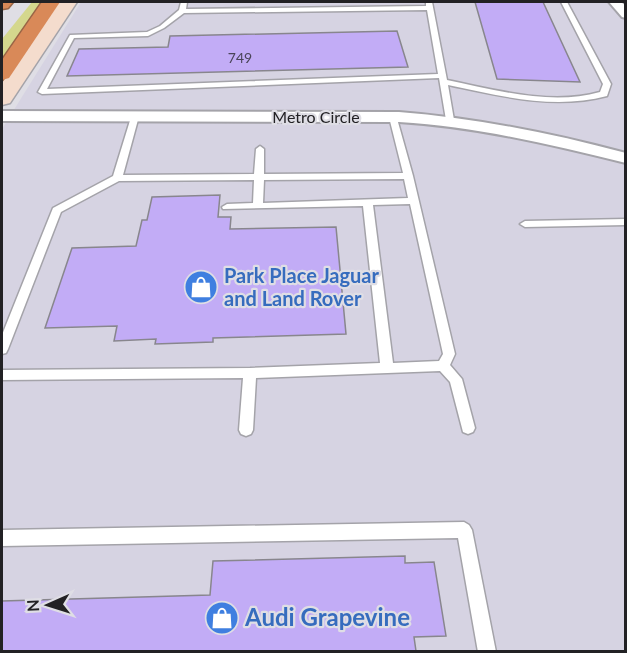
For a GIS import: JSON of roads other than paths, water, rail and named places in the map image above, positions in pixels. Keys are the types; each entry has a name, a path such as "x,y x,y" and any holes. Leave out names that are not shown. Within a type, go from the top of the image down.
{"highway":[{"path":"2,75 51,2"}],"main road":[{"path":"2,98 68,2"}],"street":[{"path":"615,2 626,14"},
{"name":"Metro Circle","path":"2,116 393,117 450,120 542,135 626,158"}],"lane":[{"path":"182,11 184,2"},
{"path":"450,120 442,79 430,5 182,11 162,27 148,34 72,36 42,92 442,79 505,94 591,99 604,94 607,84 564,2"},
{"path":"117,178 135,116"},
{"path":"393,117 448,354 443,366"},
{"path":"258,205 260,149"},
{"path":"2,349 57,210 117,178 408,176"},
{"path":"227,207 414,201"},
{"path":"368,202 387,369"},
{"path":"525,224 626,222"},
{"path":"2,375 250,373 443,366 456,379 468,428"},
{"path":"246,430 250,373"},
{"path":"2,538 464,530 487,651"}],"place":[{"name":"Park Place Jaguar and Land Rover","path":"201,287"},
{"name":"Audi Grapevine","path":"222,618"}]}
